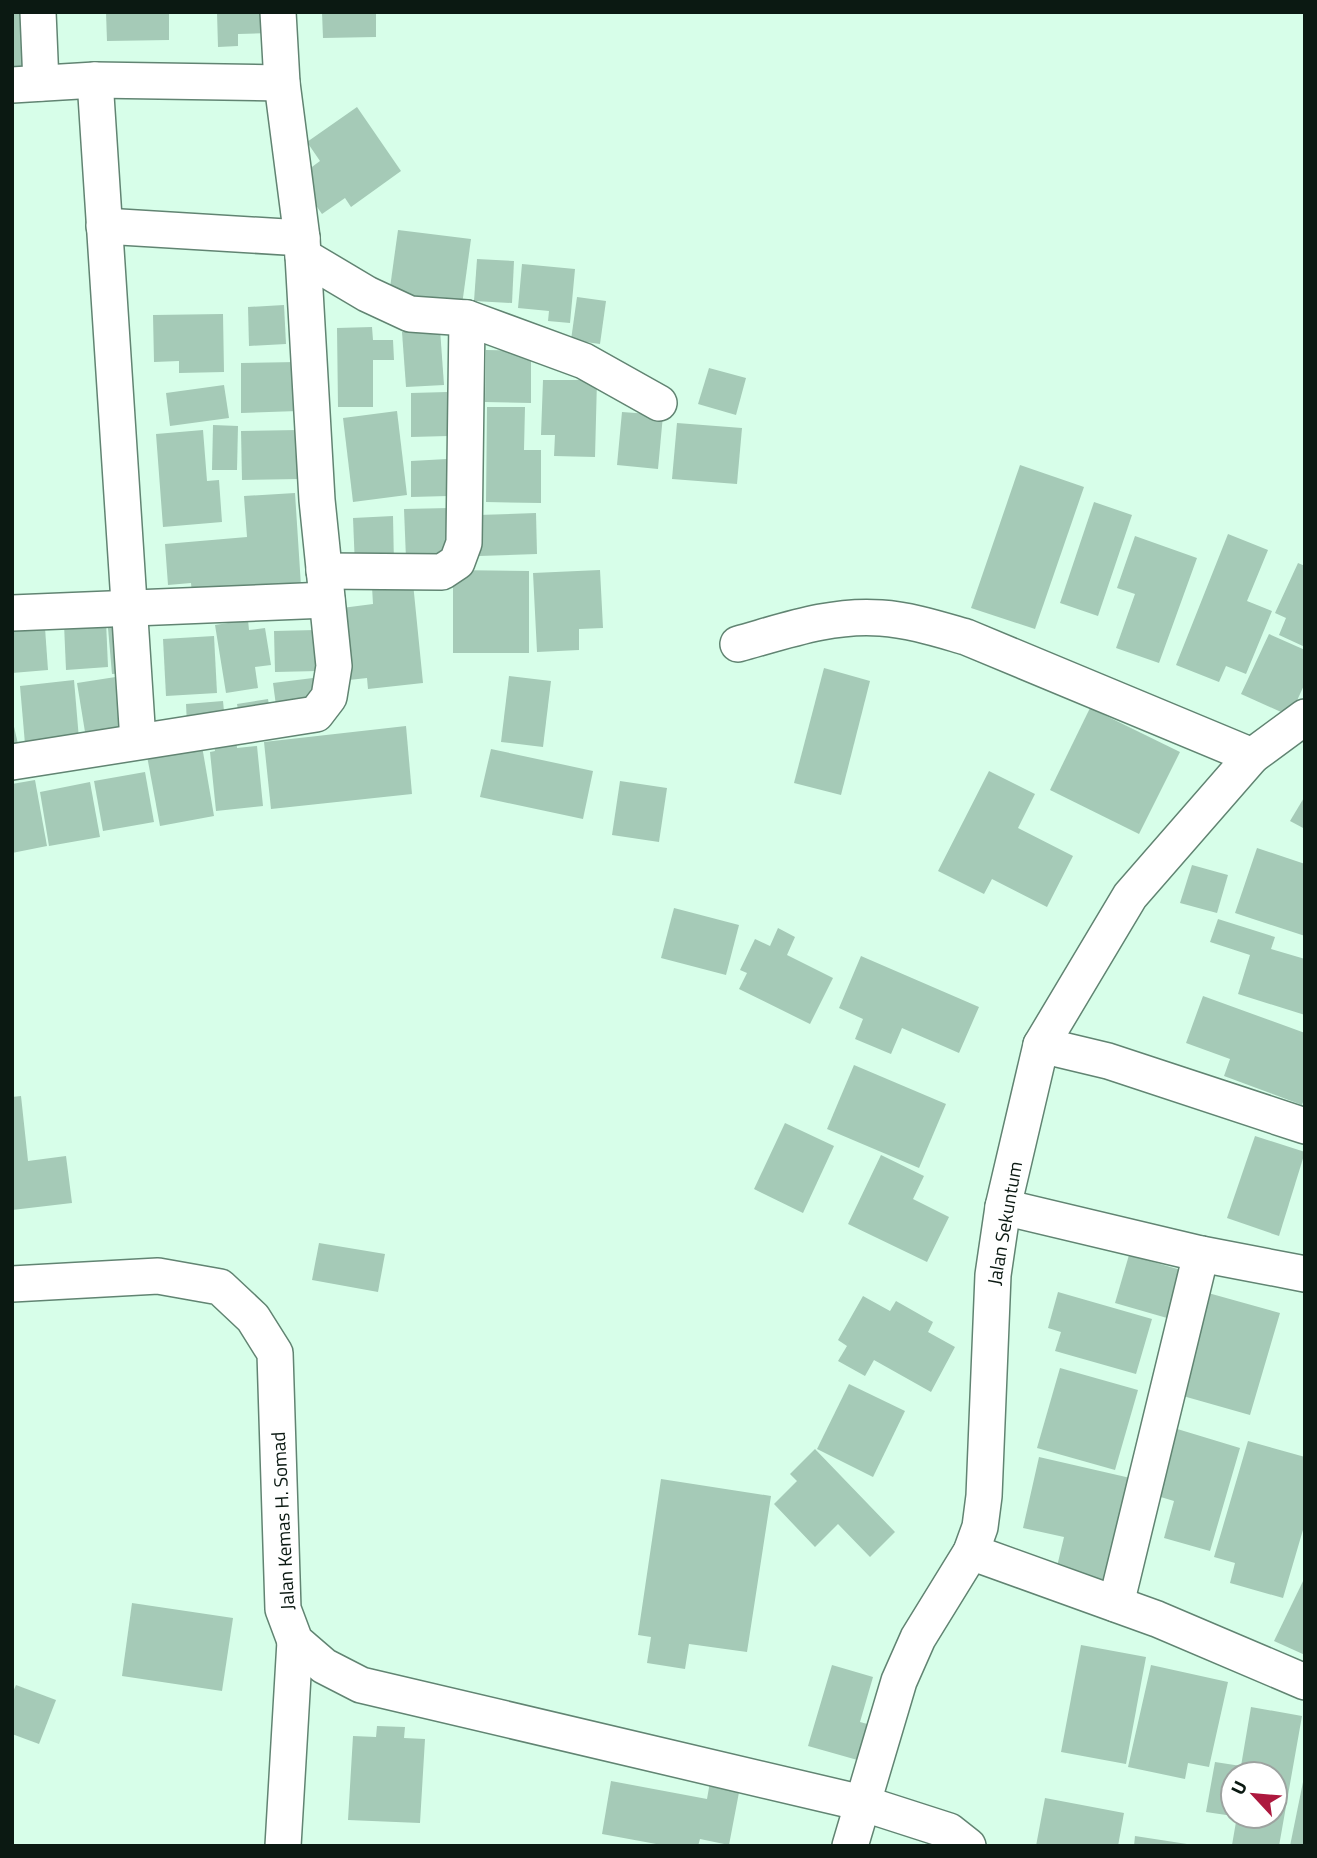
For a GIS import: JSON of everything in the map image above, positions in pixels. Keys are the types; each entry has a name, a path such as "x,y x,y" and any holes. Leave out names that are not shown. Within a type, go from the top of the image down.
{"street":[{"path":"38,12 27,84 94,80 282,83"},
{"path":"12,762 316,714 329,698 334,666 317,500 303,247 282,83 278,12"},
{"path":"94,80 138,741"},
{"path":"104,226 303,247 367,294 410,314 467,318 584,361 659,403"},
{"path":"12,612 129,608 442,572 457,562 464,543 467,318"},
{"path":"738,644 812,623 880,618 920,624 965,637 1252,756"},
{"name":"Jalan Sekuntum","path":"850,1846 899,1681 924,1628 971,1552 980,1527 984,1496 989,1326 1003,1208 1041,1045 1130,896 1252,756 1305,717"},
{"path":"1041,1045 1108,1061 1305,1126"},
{"path":"1003,1208 1201,1254 1305,1274"},
{"path":"1116,1604 1201,1254"},
{"name":"Jalan Kemas H. Somad","path":"12,1284 158,1276 220,1287 253,1318 275,1353 284,1609 295,1641 324,1667 361,1685 862,1803 949,1831 968,1846"},
{"path":"971,1552 1116,1604 1305,1682"},
{"path":"283,1846 295,1641"}],"building":[{"path":"106,12 169,12 169,40 107,41"},
{"path":"217,12 269,12 270,33 238,34 238,46 218,47"},
{"path":"322,12 376,12 376,37 323,38"},
{"path":"12,14 32,14 32,68 12,69"},
{"path":"357,107 401,171 351,207 345,198 322,214 297,178 320,161 307,142"},
{"path":"398,230 471,239 462,305 389,295"},
{"path":"477,259 514,261 512,303 474,301"},
{"path":"522,264 575,269 570,323 548,321 549,311 518,308"},
{"path":"577,297 606,301 600,344 571,340"},
{"path":"284,305 286,344 249,346 248,307"},
{"path":"223,314 224,372 179,373 179,361 154,362 153,315"},
{"path":"372,327 373,340 393,340 394,360 373,360 373,407 338,407 337,328"},
{"path":"440,329 444,385 406,387 402,332"},
{"path":"486,350 531,351 531,403 485,402"},
{"path":"297,362 298,411 241,413 241,363"},
{"path":"709,368 746,378 736,415 698,404"},
{"path":"543,380 597,380 595,457 554,456 555,435 541,435"},
{"path":"224,385 229,418 170,426 166,393"},
{"path":"447,392 448,436 411,437 411,393"},
{"path":"487,407 525,407 524,450 541,450 541,503 486,502"},
{"path":"397,411 407,495 353,502 343,418"},
{"path":"622,412 663,415 658,469 617,465"},
{"path":"677,423 742,428 737,484 672,479"},
{"path":"213,425 238,426 237,470 212,470"},
{"path":"203,430 207,481 219,480 222,522 163,527 156,434"},
{"path":"299,430 299,479 242,480 241,431"},
{"path":"447,459 448,496 411,497 411,461"},
{"path":"1020,465 1084,487 1035,629 971,608"},
{"path":"295,493 301,586 192,594 191,583 168,585 165,544 247,537 244,496"},
{"path":"1094,502 1132,515 1098,616 1060,603"},
{"path":"449,508 450,558 406,559 404,509"},
{"path":"536,513 537,554 479,556 478,515"},
{"path":"393,516 394,565 355,567 353,518"},
{"path":"1228,534 1268,550 1247,601 1272,611 1246,674 1226,666 1219,682 1176,665"},
{"path":"1135,536 1197,558 1159,663 1116,648 1135,594 1117,588"},
{"path":"1298,563 1305,566 1305,647 1279,635 1286,618 1275,613"},
{"path":"453,570 529,571 529,653 453,653"},
{"path":"600,570 603,628 579,629 579,650 537,652 533,573"},
{"path":"413,583 423,683 368,689 367,678 349,680 342,608 373,604 372,587"},
{"path":"248,620 249,630 265,628 271,665 255,667 258,688 226,693 215,625"},
{"path":"106,621 108,667 66,670 64,624"},
{"path":"124,626 128,673 112,674 108,628"},
{"path":"45,628 48,670 12,673 12,630"},
{"path":"316,630 318,671 275,672 274,631"},
{"path":"1269,634 1305,650 1305,683 1290,716 1241,694"},
{"path":"214,636 217,693 166,696 163,639"},
{"path":"824,668 870,681 841,795 794,783"},
{"path":"122,676 130,730 86,738 77,683"},
{"path":"509,676 551,681 543,747 501,742"},
{"path":"313,678 317,707 277,713 273,683"},
{"path":"74,680 79,739 25,744 20,686"},
{"path":"268,699 271,717 240,723 237,704"},
{"path":"223,701 225,722 187,725 186,704"},
{"path":"1090,708 1180,752 1139,834 1050,790"},
{"path":"12,718 18,744 12,744"},
{"path":"406,726 412,794 271,809 264,742"},
{"path":"236,736 237,748 257,746 263,806 216,811 210,752 215,751 213,739"},
{"path":"202,746 214,816 160,826 147,756"},
{"path":"491,749 593,771 583,819 480,797"},
{"path":"989,771 1035,794 1018,828 1073,856 1047,907 992,879 984,894 938,871"},
{"path":"145,772 154,822 103,831 94,781"},
{"path":"35,780 47,846 12,853 12,784"},
{"path":"620,781 667,788 659,842 612,835"},
{"path":"90,782 100,837 49,846 40,792"},
{"path":"1305,796 1305,829 1290,821"},
{"path":"1257,848 1305,864 1305,936 1235,913"},
{"path":"1192,865 1228,875 1217,913 1180,903"},
{"path":"674,908 739,925 726,975 661,958"},
{"path":"1218,919 1275,937 1271,949 1305,959 1305,1015 1238,994 1250,955 1210,942"},
{"path":"778,928 795,937 787,955 833,978 810,1024 739,989 747,973 740,970 755,939 770,946"},
{"path":"861,956 979,1007 959,1053 902,1028 891,1054 855,1039 863,1019 839,1008"},
{"path":"1203,996 1305,1033 1305,1096 1302,1105 1224,1076 1230,1059 1186,1043"},
{"path":"854,1065 946,1104 919,1168 827,1129"},
{"path":"21,1096 28,1161 66,1156 72,1203 12,1210 12,1097"},
{"path":"785,1123 834,1146 803,1213 754,1189"},
{"path":"1255,1136 1305,1152 1279,1236 1227,1218"},
{"path":"881,1155 924,1176 913,1199 949,1217 927,1262 848,1224"},
{"path":"319,1243 385,1254 378,1292 312,1280"},
{"path":"1129,1255 1181,1270 1167,1318 1115,1303"},
{"path":"1201,1291 1280,1313 1250,1415 1183,1396 1197,1349 1185,1346"},
{"path":"1058,1292 1152,1319 1136,1374 1055,1351 1061,1332 1048,1328"},
{"path":"863,1296 890,1311 896,1301 933,1322 928,1332 955,1347 931,1392 874,1360 865,1376 838,1361 847,1346 838,1340"},
{"path":"1060,1368 1138,1390 1115,1470 1037,1448"},
{"path":"849,1384 905,1411 873,1477 817,1449"},
{"path":"1174,1428 1240,1448 1210,1551 1164,1538 1174,1501 1154,1495"},
{"path":"1248,1441 1305,1457 1305,1523 1283,1598 1230,1583 1235,1563 1214,1557"},
{"path":"815,1449 895,1532 870,1557 838,1524 815,1547 774,1504 797,1481 790,1474"},
{"path":"1039,1457 1139,1480 1115,1588 1055,1575 1064,1537 1023,1528"},
{"path":"661,1479 771,1496 747,1652 689,1644 685,1669 647,1663 651,1637 638,1635"},
{"path":"1305,1577 1305,1655 1274,1641"},
{"path":"132,1603 233,1618 222,1691 122,1676"},
{"path":"1081,1645 1146,1657 1126,1764 1061,1752"},
{"path":"832,1665 873,1677 860,1722 871,1725 861,1761 808,1746"},
{"path":"1151,1665 1228,1682 1209,1767 1188,1763 1185,1779 1128,1767"},
{"path":"16,1685 56,1700 39,1744 12,1734 12,1694"},
{"path":"1251,1707 1302,1716 1289,1789 1289,1760 1242,1760"},
{"path":"377,1726 405,1727 404,1738 425,1739 420,1823 348,1820 353,1736 376,1737"},
{"path":"1215,1762 1219,1763 1219,1814 1206,1812"},
{"path":"1304,1777 1305,1846 1290,1846"},
{"path":"611,1781 707,1799 710,1782 740,1787 729,1845 700,1839 698,1846 667,1846 602,1834"},
{"path":"1045,1798 1124,1813 1118,1846 1036,1846"},
{"path":"1235,1830 1282,1830 1279,1846 1232,1845"},
{"path":"1135,1836 1187,1844 1187,1846 1134,1846"}]}
